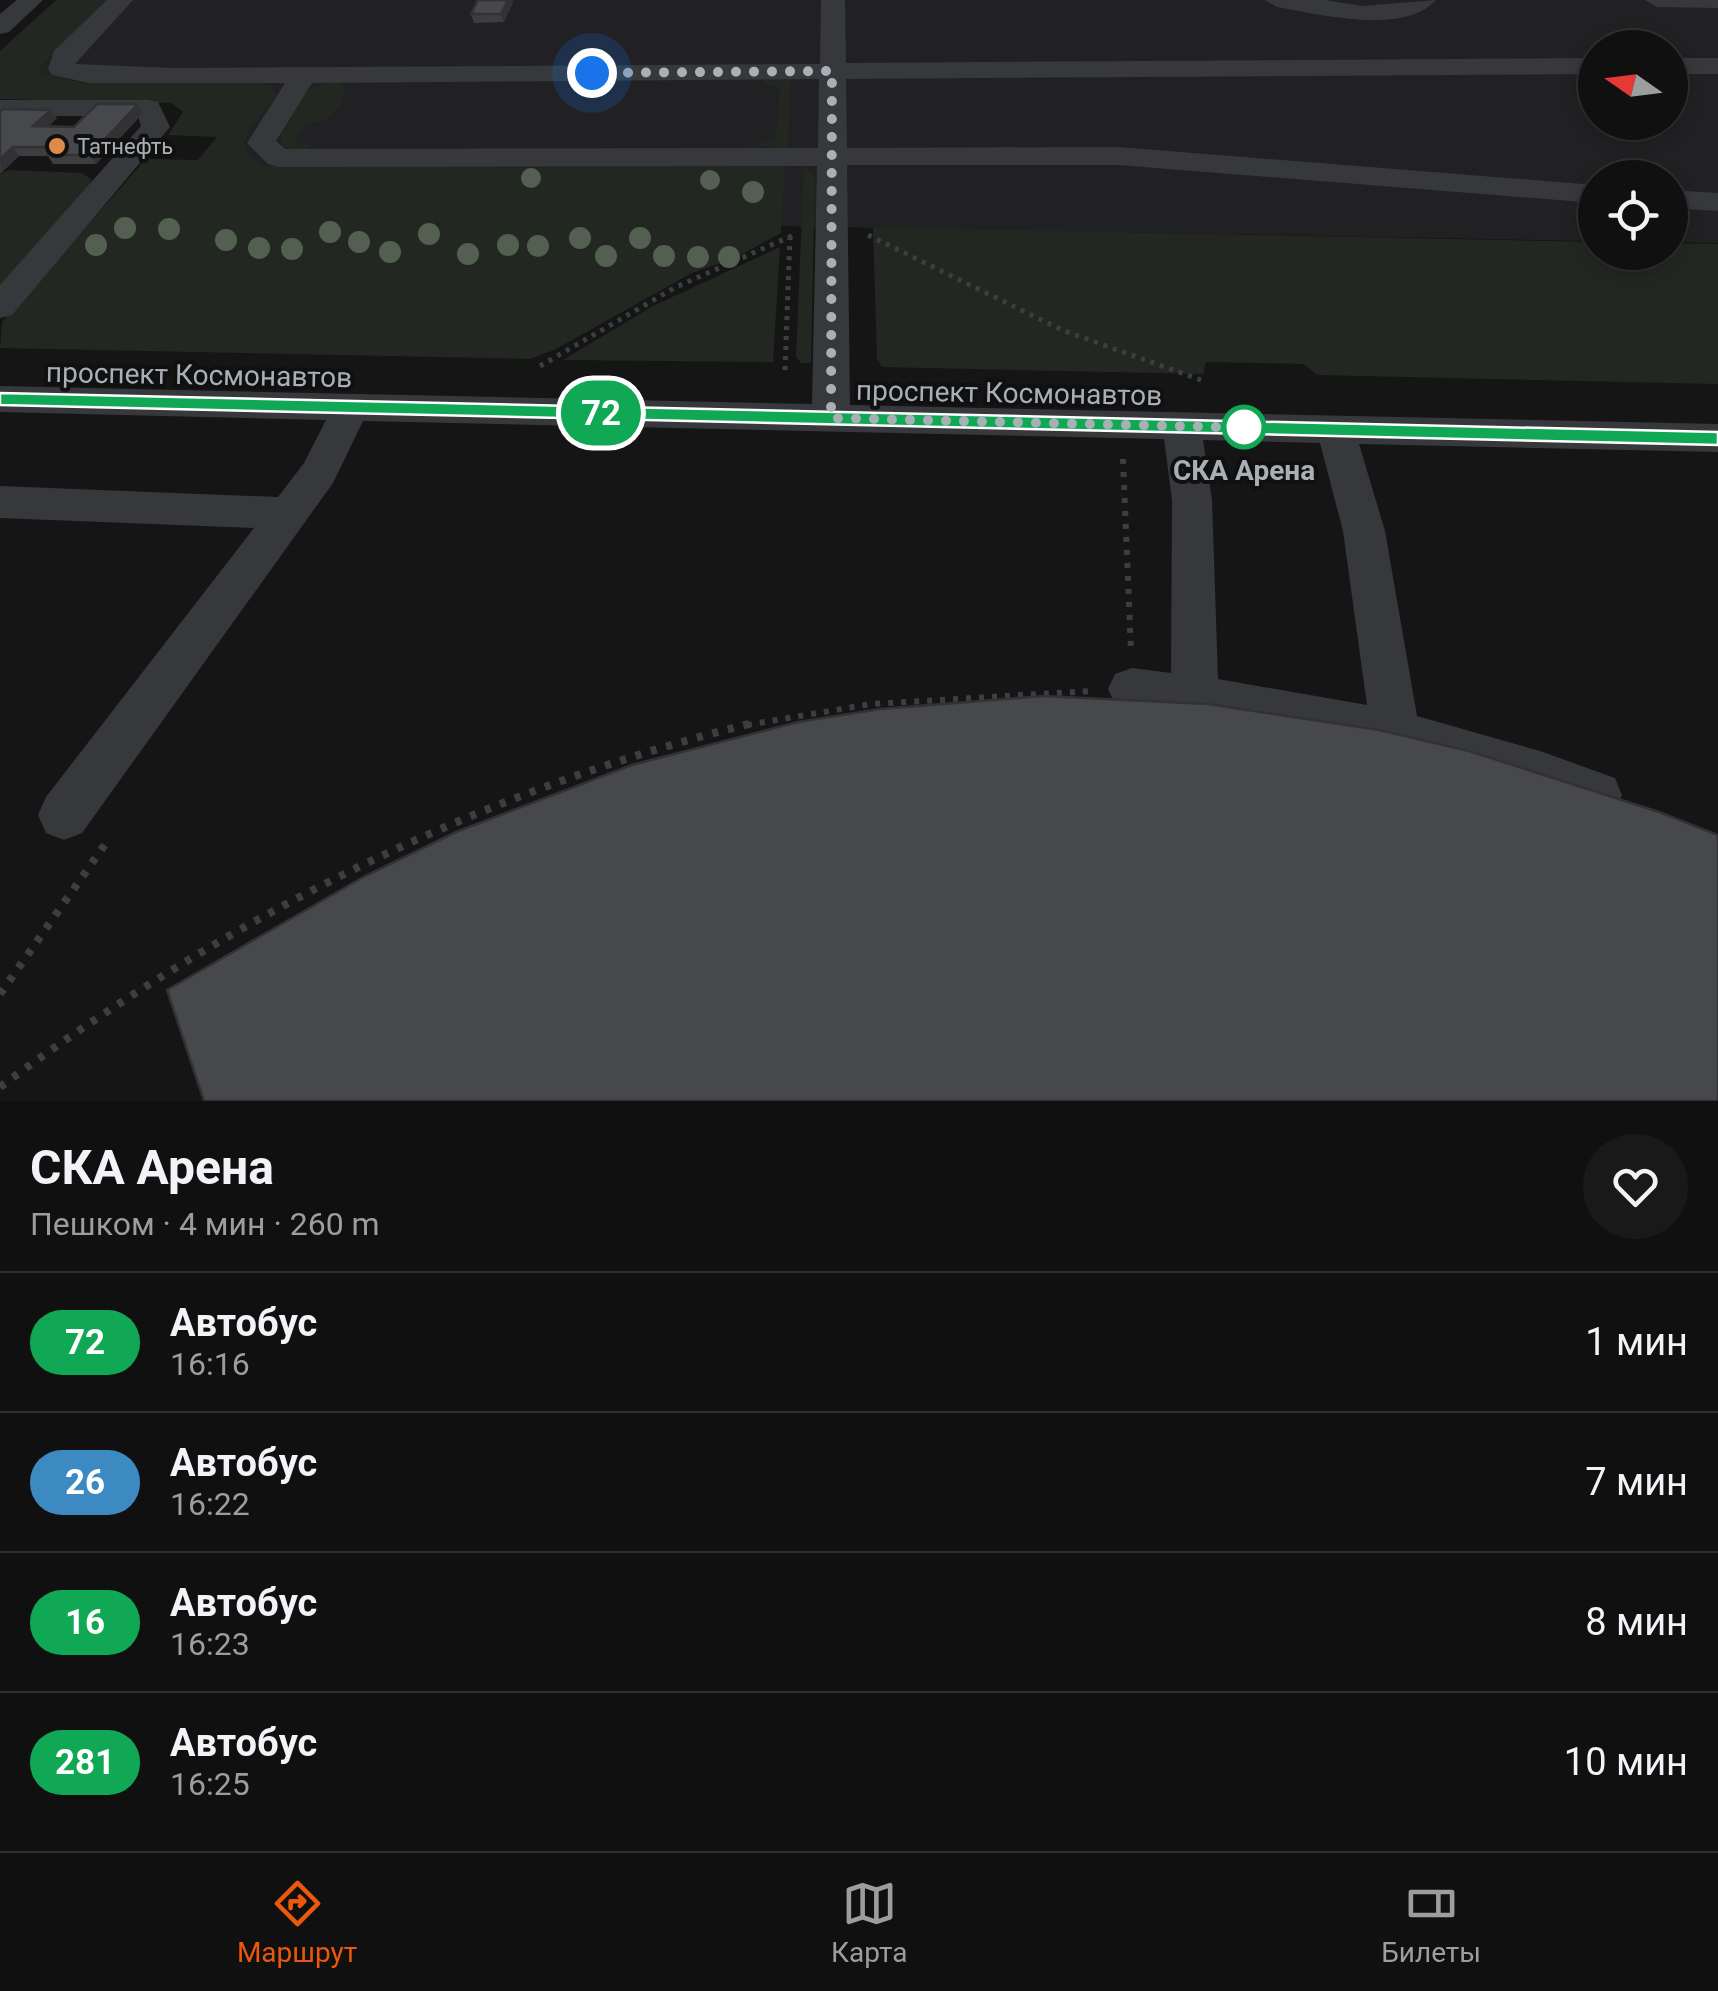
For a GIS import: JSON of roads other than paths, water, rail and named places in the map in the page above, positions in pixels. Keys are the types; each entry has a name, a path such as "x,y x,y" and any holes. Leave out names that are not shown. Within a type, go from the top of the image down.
{"street":[{"path":"0,27 31,0"},
{"path":"121,0 63,57 61,69 111,76 1578,66"},
{"path":"831,403 833,0"},
{"path":"1277,0 1362,13 1400,10 1424,0"},
{"path":"1657,0 1684,4 1718,0"},
{"path":"1688,66 1718,66"},
{"path":"304,75 261,144 278,158 1118,156 1578,193"},
{"path":"0,108 148,108 156,127 0,307"},
{"path":"1688,200 1718,202"},
{"name":"проспект Космонавтов","path":"0,370 831,403 1182,426 1718,438"},
{"name":"проспект Космонавтов","path":"0,399 351,407 831,403 1718,409"},
{"path":"64,814 319,472 351,407"},
{"path":"1182,426 1192,500 1195,695"},
{"path":"1336,430 1364,531 1394,731"},
{"path":"0,502 288,513"},
{"path":"1132,688 1195,695 1394,731 1541,774 1646,814"}],"place":[{"name":"Татнефть","path":"57,146"},
{"name":"СКА Арена","path":"1244,427"}]}
